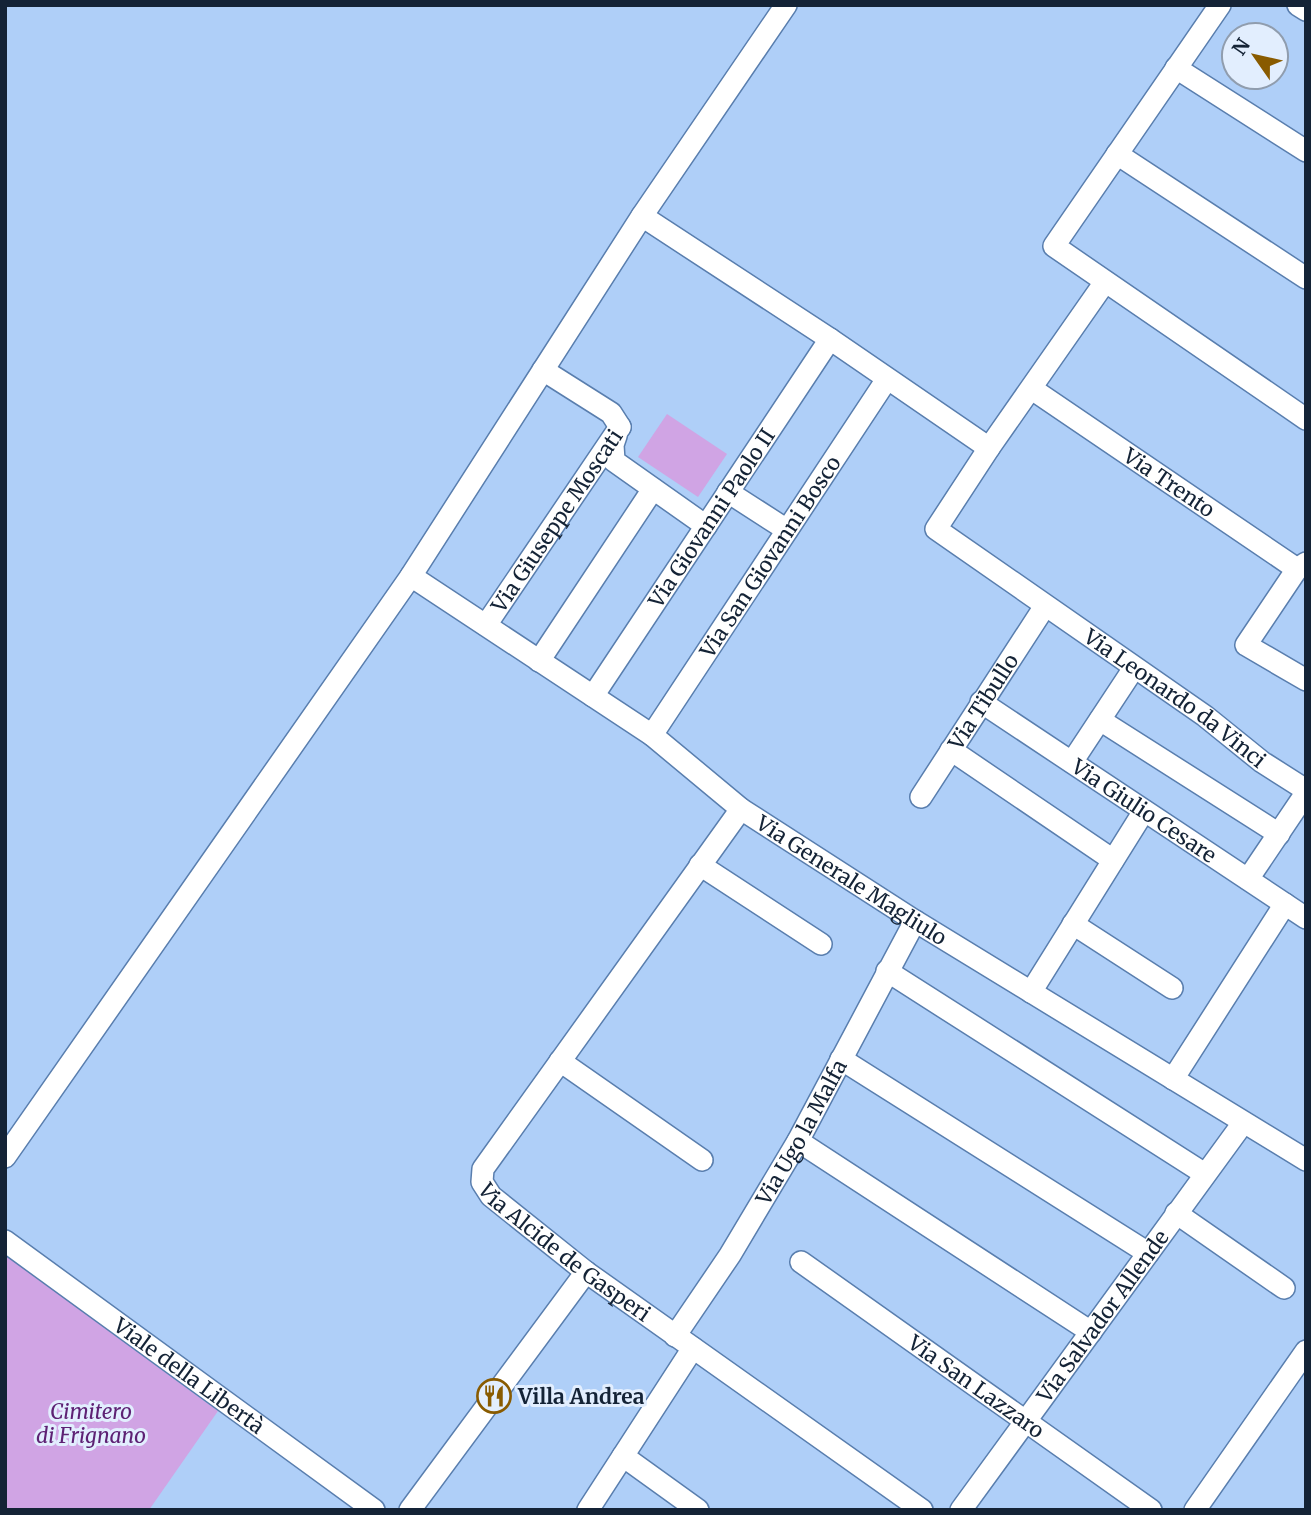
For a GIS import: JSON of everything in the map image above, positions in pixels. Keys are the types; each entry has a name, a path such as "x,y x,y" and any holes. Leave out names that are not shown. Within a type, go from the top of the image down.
{"street":[{"path":"5,1157 411,576 642,216 786,5"},
{"path":"1220,5 1054,246 1203,351 1306,419"},
{"path":"1298,5 1306,10"},
{"path":"1176,68 1306,151"},
{"path":"1117,154 1306,278"},
{"path":"642,216 989,448 1105,282"},
{"name":"Via Giovanni Paolo II","path":"593,696 830,340"},
{"name":"Via Giuseppe Moscati","path":"486,625 620,427 611,412 543,370"},
{"name":"Via San Giovanni Bosco","path":"652,735 887,379"},
{"name":"Via Trento","path":"1031,389 1301,566"},
{"path":"620,427 613,444 614,461 706,526"},
{"name":"Via Leonardo da Vinci","path":"989,448 936,529 1205,716 1262,762 1306,792"},
{"path":"539,661 653,489"},
{"path":"728,492 787,530"},
{"path":"1301,566 1246,645 1306,680"},
{"name":"Via Generale Magliulo","path":"411,576 652,735 741,809 915,921 1306,1160"},
{"name":"Via Tibullo","path":"920,797 1045,606"},
{"path":"1072,762 1134,667"},
{"name":"Via Giulio Cesare","path":"981,702 1306,918"},
{"path":"1100,720 1279,834"},
{"path":"951,750 1113,860"},
{"path":"1248,879 1306,792"},
{"name":"Via Alcide de Gasperi","path":"741,809 483,1169 482,1182 491,1196 586,1272 922,1510"},
{"path":"1031,992 1144,811"},
{"path":"700,865 821,944"},
{"path":"1173,1079 1285,904"},
{"name":"Via Ugo la Malfa","path":"675,1336 730,1255 797,1141 915,921"},
{"path":"1073,924 1172,988"},
{"path":"887,971 1205,1174"},
{"path":"841,1059 1148,1253"},
{"path":"560,1061 702,1160"},
{"name":"Via Salvador Allende","path":"961,1510 1243,1123"},
{"path":"797,1141 1091,1332"},
{"path":"1176,1213 1284,1288"},
{"name":"Viale della Libertà","path":"5,1241 374,1510"},
{"name":"Via San Lazzaro","path":"801,1262 1151,1510"},
{"path":"410,1510 586,1272"},
{"path":"588,1510 693,1348"},
{"path":"1195,1510 1306,1351"},
{"path":"623,1456 698,1510"}],"green space":[{"path":"667,414 727,454 698,497 638,457"},
{"name":"Cimitero di Frignano","path":"5,1255 218,1411 149,1510 5,1510"}],"place":[{"name":"Villa Andrea","path":"494,1396"}]}
